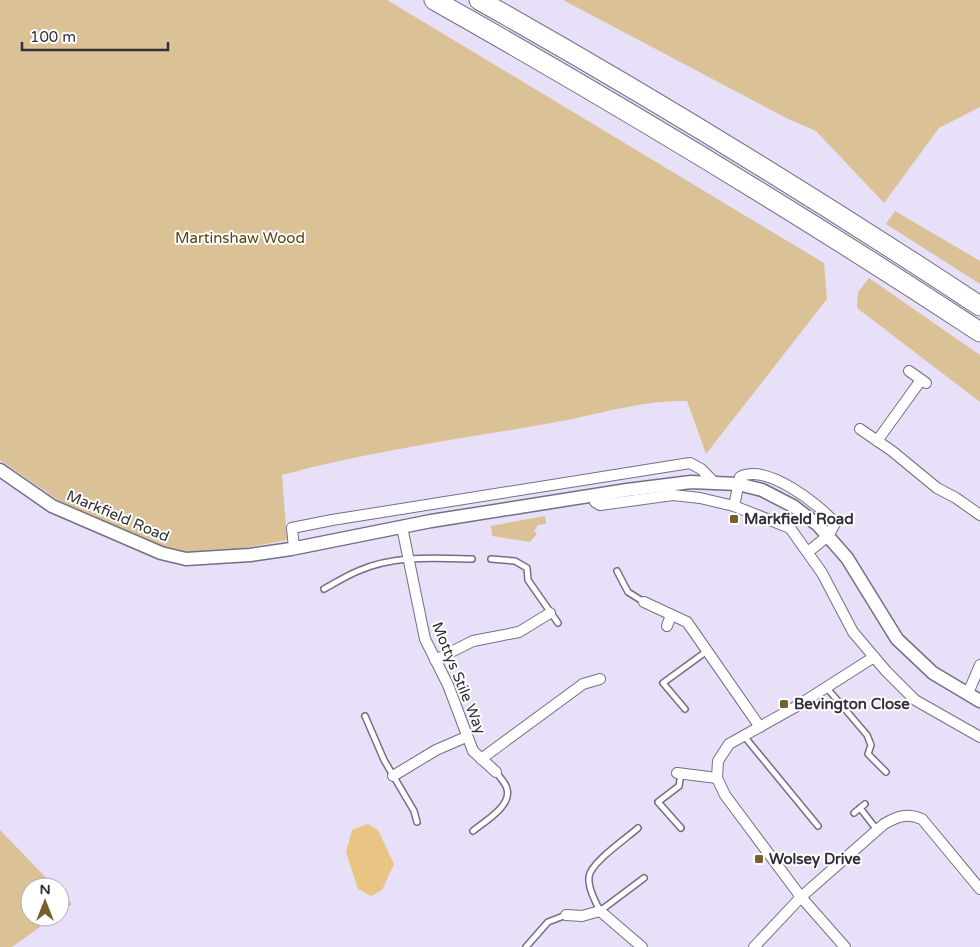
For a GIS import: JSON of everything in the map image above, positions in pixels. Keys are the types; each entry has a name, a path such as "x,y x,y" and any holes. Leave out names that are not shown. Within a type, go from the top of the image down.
{"highway":[{"path":"434,0 569,76 730,172 980,332"},
{"path":"479,0 581,57 743,153 980,306"}],"street":[{"path":"877,441 924,382 909,371"},
{"path":"860,429 937,488 956,498 980,515"},
{"path":"294,548 292,528 332,520 690,463 701,468 713,481"},
{"name":"Markfield Road","path":"0,470 52,506 161,553 186,559 250,555 402,527 691,482 713,481 738,484 762,490 793,506 829,535 847,558 897,639 933,673 980,701"},
{"path":"734,506 738,484"},
{"path":"593,496 594,502 600,505 673,495 700,498 734,506 790,528 822,573 852,632 874,657 915,700 980,737"},
{"name":"Mottys Stile Way","path":"402,527 425,639 462,720 466,737 474,752 496,772"},
{"path":"808,552 829,535"},
{"path":"644,602 687,622 760,727"},
{"path":"435,660 473,641 519,632 550,613"},
{"path":"667,626 671,615"},
{"path":"845,947 802,897 725,795 716,778 718,761 729,744 874,657"},
{"path":"968,693 980,665"},
{"path":"481,759 583,684 600,679"},
{"path":"393,776 436,750 466,737"},
{"path":"679,774 716,778"},
{"path":"754,947 802,897 877,830 899,815 913,815 922,819 980,889"},
{"path":"566,915 582,916 600,910 642,947"}],"lane":[{"path":"324,588 358,571 382,563 409,559 472,559"},
{"path":"491,559 515,561 527,568 528,580 558,623"},
{"path":"617,571 628,592 644,602"},
{"path":"685,709 664,683 707,651"},
{"path":"826,687 867,735 871,746 868,754 886,772"},
{"path":"365,716 393,776 414,811 417,822"},
{"path":"744,736 818,826"},
{"path":"473,831 504,805 509,797 507,788 496,772"},
{"path":"679,774 679,786 658,802 681,828"},
{"path":"854,813 862,806 877,830"},
{"path":"638,828 593,868 589,877 593,896 600,910 644,878"},
{"path":"526,947 548,922 566,915"}],"green space":[{"name":"Martinshaw Wood","path":"0,0 387,0 824,263 827,299 706,454 687,401 636,405 551,423 382,452 282,475 287,540 186,559 58,500 0,460"},
{"path":"563,0 980,0 980,107 939,128 884,203 816,131 786,118"},
{"path":"895,211 980,261 980,284 886,224"},
{"path":"869,278 980,355 980,402 857,308 858,292"},
{"path":"545,516 546,524 538,525 534,531 537,534 530,542 492,536 491,526"},
{"path":"0,830 45,877 20,877 20,927 40,927 12,947 0,947"}],"shaded area":[{"path":"368,824 378,830 394,864 382,890 371,896 358,889 346,852 352,830"}],"place":[{"name":"Markfield Road","path":"734,519"},
{"name":"Bevington Close","path":"784,704"},
{"name":"Wolsey Drive","path":"759,859"}]}
